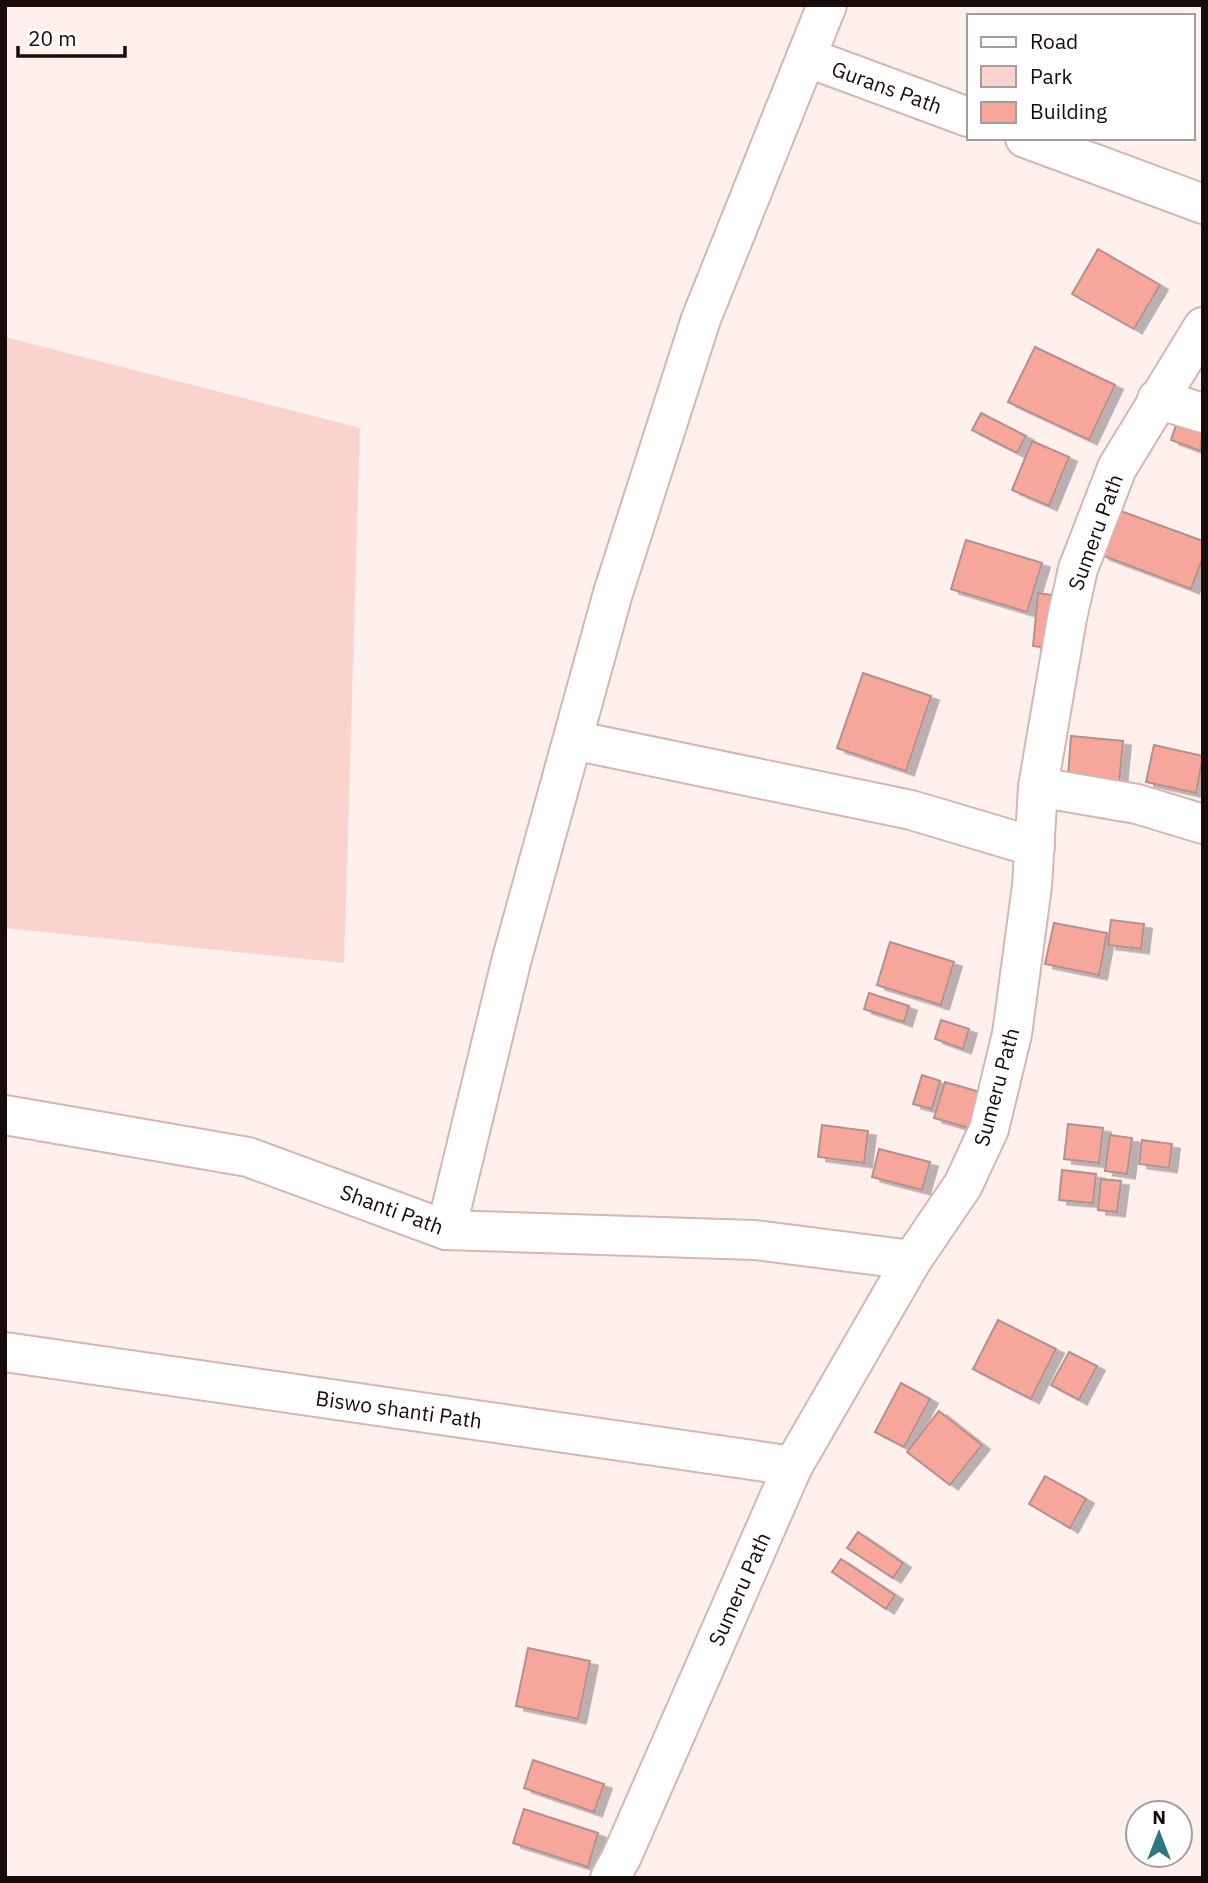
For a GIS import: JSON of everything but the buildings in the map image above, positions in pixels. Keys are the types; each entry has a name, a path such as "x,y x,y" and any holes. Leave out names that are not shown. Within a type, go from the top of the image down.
{"street":[{"path":"446,1230 511,962 613,593 701,319 827,5"},
{"name":"Gurans Path","path":"806,57 967,117"},
{"path":"1030,140 1203,204"},
{"name":"Sumeru Path","path":"610,1878 793,1466 912,1260 963,1185 989,1129 1012,1034 1032,886 1038,787 1078,569 1117,468 1203,327"},
{"path":"1157,399 1203,413"},
{"path":"573,740 911,810 1035,847"},
{"path":"1038,787 1137,804 1203,824"},
{"name":"Shanti Path","path":"5,1115 248,1157 446,1230 755,1240 912,1260"},
{"name":"Biswo shanti Path","path":"5,1352 793,1466"}],"green space":[{"path":"5,337 360,428 344,963 5,928"}]}
